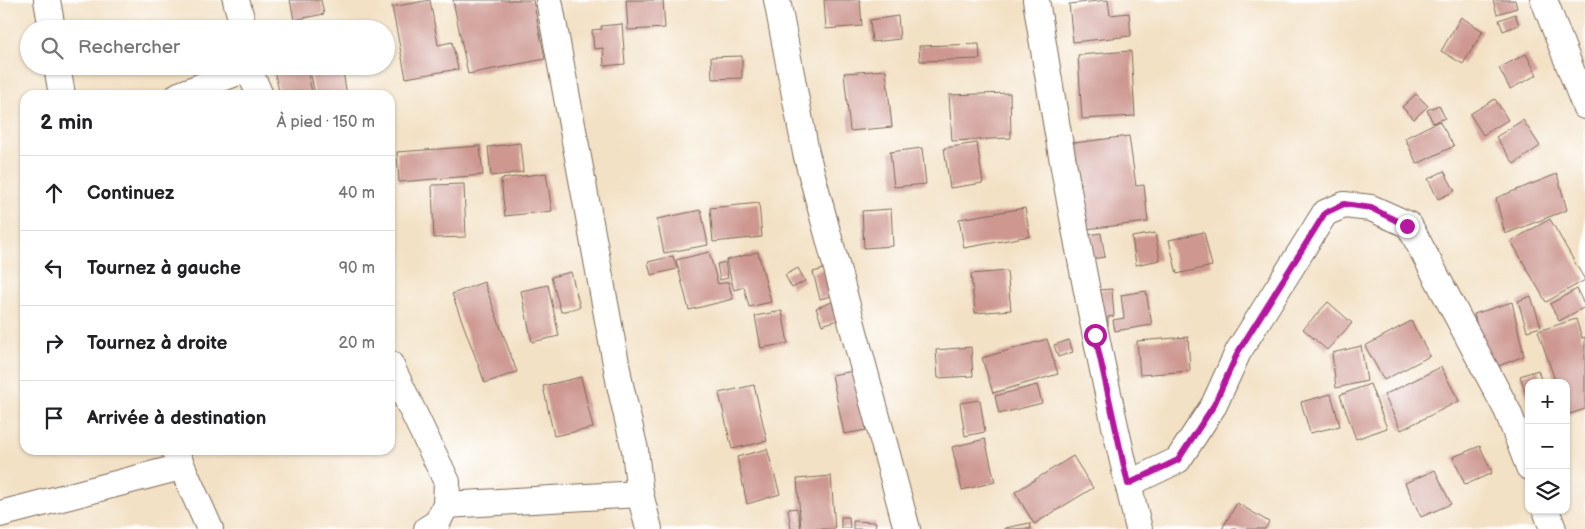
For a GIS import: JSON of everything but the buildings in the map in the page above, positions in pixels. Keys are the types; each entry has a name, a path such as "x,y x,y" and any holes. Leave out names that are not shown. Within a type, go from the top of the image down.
{"street":[{"path":"47,0 50,20"},
{"path":"236,0 242,20"},
{"path":"549,0 620,386 635,450 640,494 649,529"},
{"path":"777,0 806,153 907,529"},
{"path":"1036,0 1057,132 1095,335 1139,529"},
{"path":"1544,0 1585,106"},
{"path":"59,75 61,90"},
{"path":"192,90 230,75"},
{"path":"251,75 258,90"},
{"path":"1128,484 1178,460 1214,405 1238,352 1325,213 1344,204 1371,208 1409,225 1508,412 1525,457"},
{"path":"395,374 447,482 446,505 437,523 427,529"},
{"path":"5,519 178,459 210,529"},
{"path":"446,505 640,494"},
{"path":"1547,514 1553,529"}],"route":[{"path":"1095,335 1128,484 1178,460 1214,405 1238,352 1325,213 1344,204 1371,208 1409,225 1407,226"}]}
